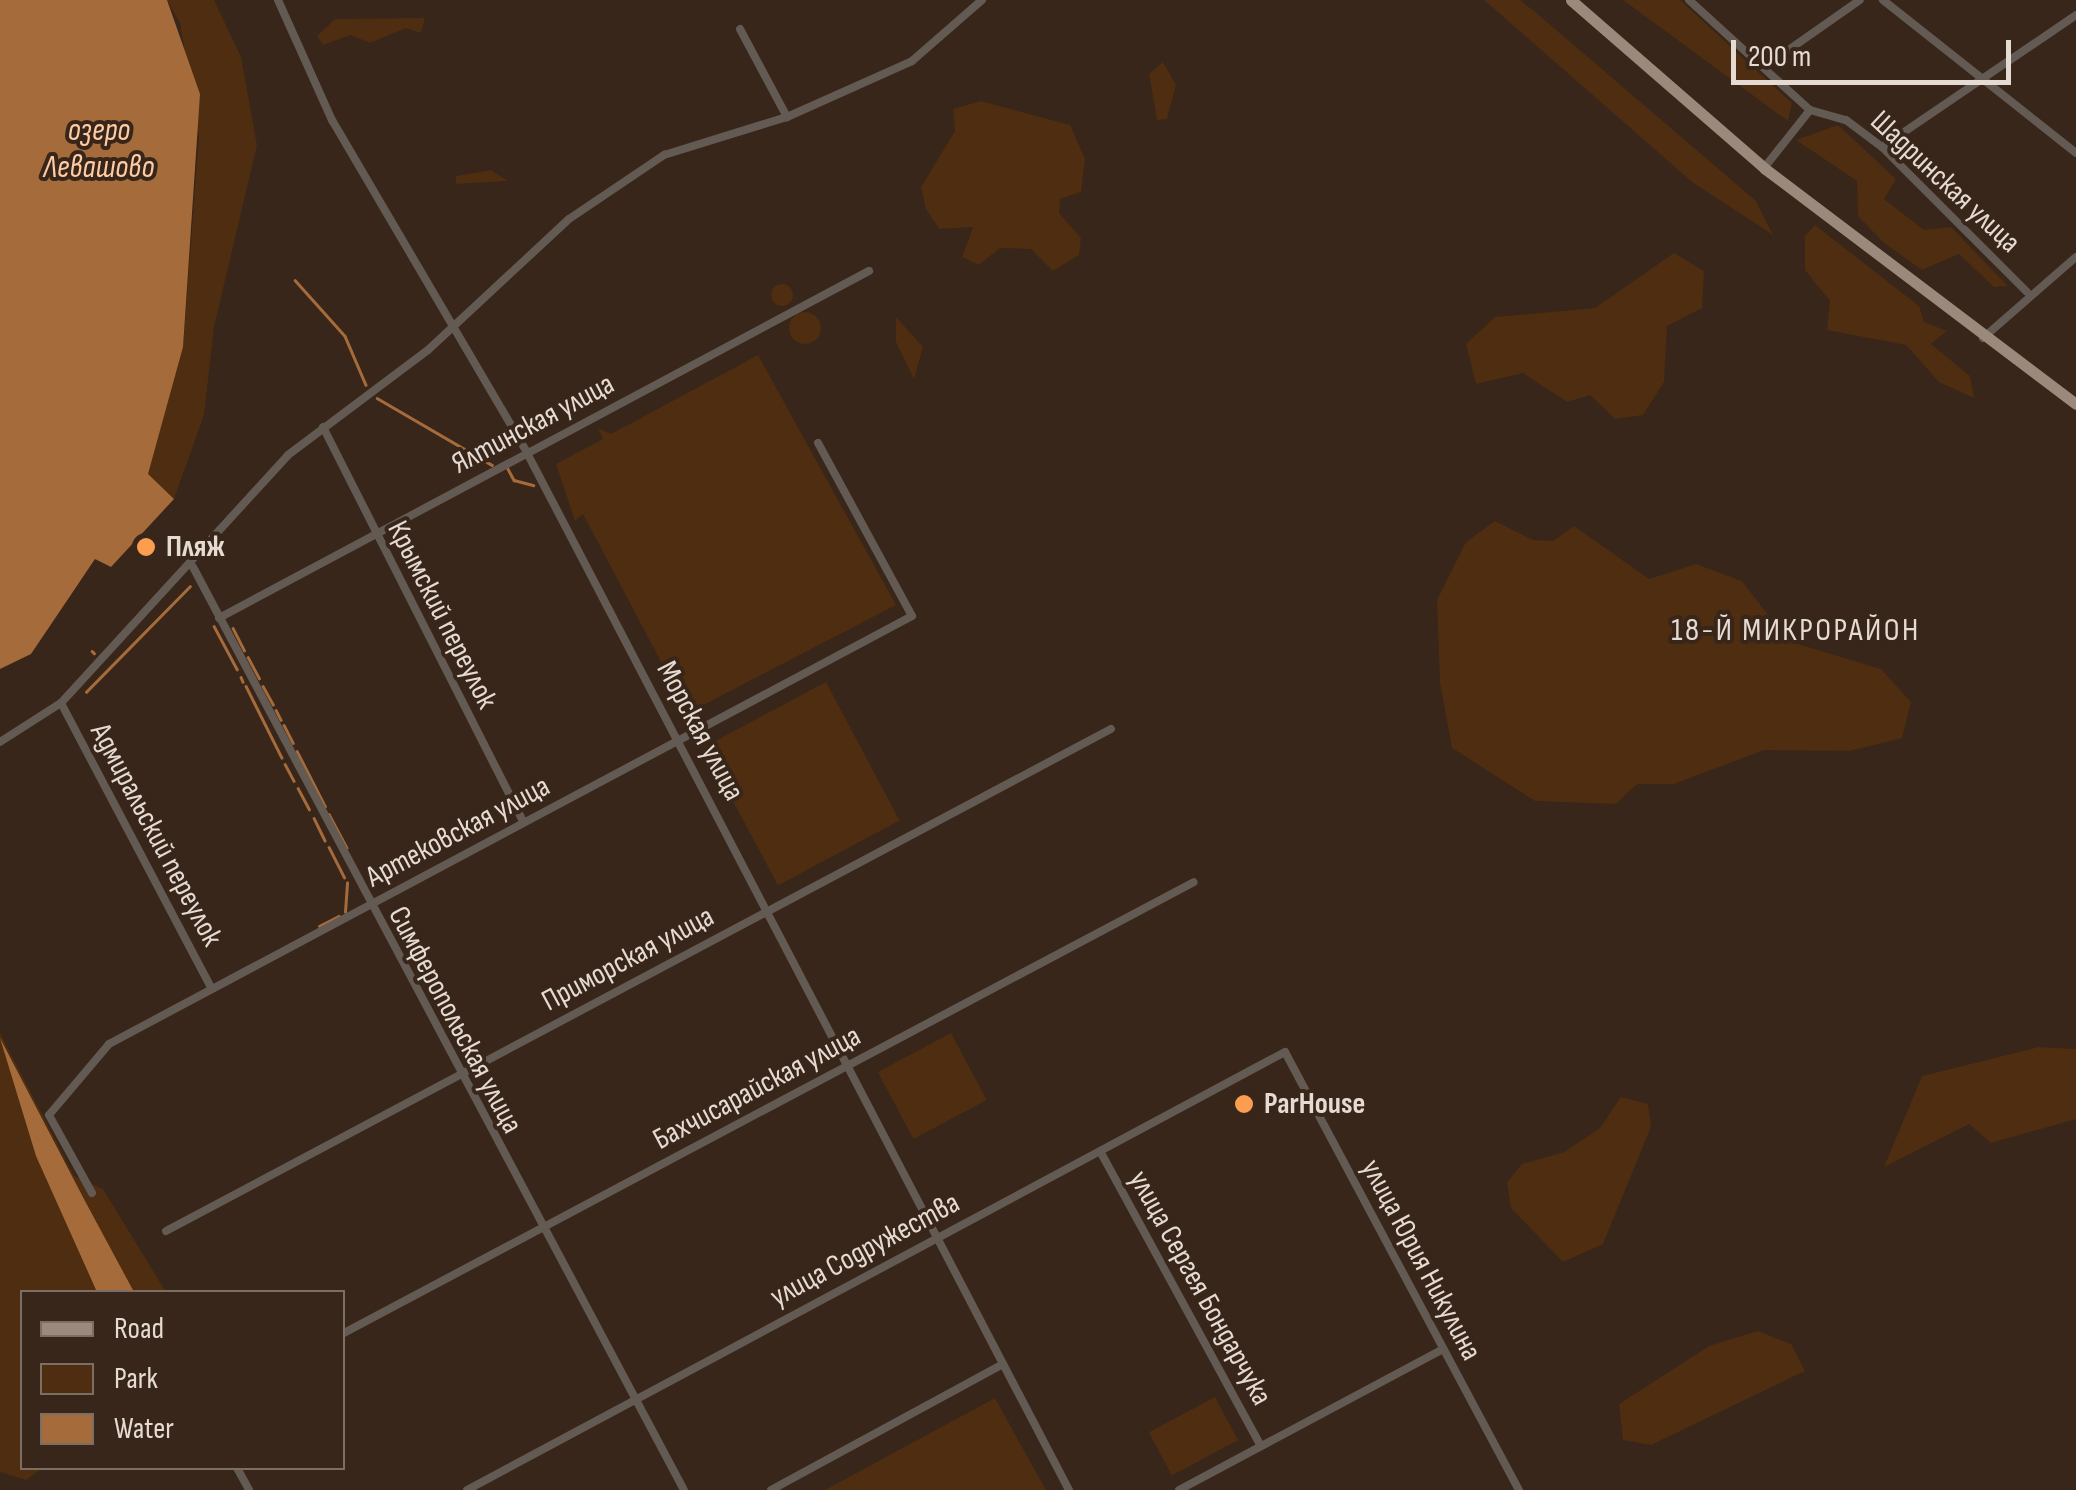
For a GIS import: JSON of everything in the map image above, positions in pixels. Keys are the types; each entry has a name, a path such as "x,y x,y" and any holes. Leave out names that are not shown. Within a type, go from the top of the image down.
{"main road":[{"path":"1571,0 1764,168 1982,338 2076,404"}],"street":[{"name":"Морская улица","path":"278,0 332,120 456,324 526,450 852,1063 1001,1365 1069,1490"},
{"path":"0,742 61,703 192,567 254,487 322,427 456,324 554,231 642,167 855,90 949,36 982,0"},
{"name":"Шадринская улица","path":"1690,0 1768,66 1810,110 1846,120 1882,147 2027,292"},
{"path":"1768,66 1860,0"},
{"path":"1882,0 1986,78 2076,153"},
{"path":"1882,147 2076,15"},
{"path":"740,28 787,117"},
{"path":"1764,168 1810,110"},
{"path":"1982,338 2027,292 2076,257"},
{"name":"Ялтинская улица","path":"219,618 376,536 526,450 869,271"},
{"name":"Крымский переулок","path":"322,427 522,822"},
{"name":"Артековская улица","path":"92,1193 49,1116 109,1044 912,616 818,443"},
{"name":"Симферопольская улица","path":"192,567 458,1075 684,1490"},
{"name":"Адмиральский переулок","path":"61,703 212,988"},
{"name":"Приморская улица","path":"166,1231 1111,729"},
{"name":"Бахчисарайская улица","path":"345,1332 1194,882"},
{"name":"улица Содружества","path":"469,1490 1285,1052"},
{"name":"улица Юрия Никулина","path":"1285,1052 1519,1490"},
{"name":"улица Сергея Бондарчука","path":"1100,1151 1260,1446"},
{"path":"1179,1490 1443,1349"},
{"path":"771,1490 1001,1365"}],"green space":[{"path":"167,0 214,0 241,57 257,145 214,327 204,415 174,499 147,475 183,347 199,136 180,23"},
{"path":"1484,0 1520,0 1534,11 1756,201 1773,235 1692,182"},
{"path":"1623,0 1680,0 1792,103 1788,121"},
{"path":"425,18 421,33 406,28 370,43 351,35 323,45 317,36 335,19"},
{"path":"1163,62 1176,85 1167,119 1157,120 1149,74"},
{"path":"981,101 1070,125 1085,159 1081,192 1060,199 1059,213 1081,238 1079,255 1053,271 1031,249 1000,248 979,265 962,257 973,227 939,229 926,209 921,187 955,131 953,109"},
{"path":"1838,125 1896,179 1884,199 1924,230 1951,227 2008,286 1994,287 1959,254 1922,270 1883,242 1858,216 1857,181 1796,140"},
{"path":"491,170 508,181 456,184 456,176"},
{"path":"1815,225 1919,306 1924,322 1947,331 1931,344 1970,376 1974,398 1939,382 1906,345 1827,330 1830,301 1805,270 1805,236"},
{"path":"1674,253 1704,271 1702,308 1667,326 1664,382 1643,415 1615,419 1590,395 1567,402 1523,373 1476,384 1466,344 1495,317 1595,308"},
{"path":"782,284 790,287 790,303 782,306 774,303 771,295 774,287"},
{"path":"805,312 816,317 821,328 816,339 805,344 794,339 789,328 794,317"},
{"path":"896,317 923,347 914,379 896,342"},
{"path":"758,355 896,605 688,713 583,514 575,521 556,464 603,439 598,428 611,434"},
{"path":"1495,521 1533,540 1553,541 1574,526 1649,579 1696,564 1742,581 1788,641 1881,669 1911,702 1902,738 1850,751 1764,750 1674,784 1637,784 1616,804 1535,801 1452,748 1440,683 1437,600 1466,542"},
{"path":"826,682 900,821 778,885 704,747"},
{"path":"0,1033 74,1176 103,1189 165,1290 20,1290 20,1470 40,1470 26,1480 0,1472"},
{"path":"951,1033 987,1100 913,1139 878,1072"},
{"path":"2039,1047 2076,1049 2076,1119 1991,1143 1969,1124 1884,1167 1922,1076"},
{"path":"1621,1097 1648,1104 1651,1127 1603,1244 1563,1262 1511,1208 1507,1182 1522,1164 1564,1152 1600,1128"},
{"path":"1758,1331 1791,1344 1805,1371 1651,1445 1623,1440 1619,1404 1709,1346"},
{"path":"1215,1397 1238,1440 1172,1475 1149,1432"},
{"path":"995,1398 1046,1490 825,1490"}],"water":[{"name":"озеро Левашово","path":"0,0 167,0 200,94 183,347 148,474 174,499 111,567 95,559 31,654 0,669"},
{"path":"0,1038 133,1290 96,1290 36,1156"}],"waterway":[{"path":"295,280 345,336 366,385"},
{"path":"377,398 492,465"},
{"path":"507,467 514,480 533,485"},
{"path":"86,692 190,586"},
{"path":"214,626 237,669"},
{"path":"233,628 244,650"},
{"path":"248,657 259,678"},
{"path":"241,677 243,682"},
{"path":"246,686 282,758"},
{"path":"263,686 273,704"},
{"path":"276,710 281,720"},
{"path":"284,725 293,743"},
{"path":"297,751 325,806"},
{"path":"285,764 294,781"},
{"path":"298,788 309,809"},
{"path":"329,814 347,848"},
{"path":"314,818 325,841"},
{"path":"329,847 344,877"},
{"path":"345,912 347,883"},
{"path":"319,926 339,916"}],"place":[{"name":"Пляж","path":"146,547"},
{"name":"ParHouse","path":"1244,1104"}],"district":[{"name":"18-Й МИКРОРАЙОН","path":"1796,631"}]}
